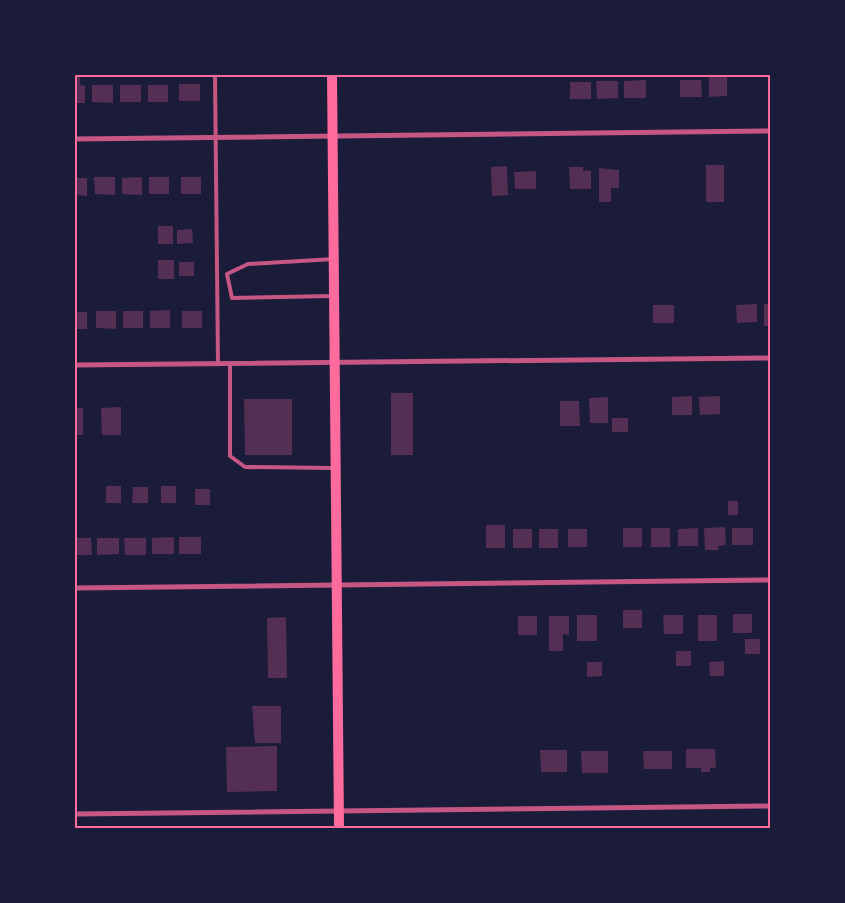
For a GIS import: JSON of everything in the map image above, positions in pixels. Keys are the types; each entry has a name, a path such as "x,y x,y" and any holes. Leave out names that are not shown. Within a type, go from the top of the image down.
{"main road":[{"path":"332,75 339,828"}],"street":[{"path":"75,139 770,131"},
{"path":"75,366 770,358"},
{"path":"75,588 770,580"},
{"path":"75,814 770,806"}],"lane":[{"path":"215,75 218,364"},
{"path":"334,259 248,264 227,274 232,298 334,296"},
{"path":"230,364 230,456 245,468 336,468"}],"building":[{"path":"75,75 80,75 80,85 85,86 85,103 75,103"},
{"path":"709,75 727,75 727,96 709,97"},
{"path":"646,80 646,98 624,98 624,81"},
{"path":"680,80 701,80 702,97 680,97"},
{"path":"596,81 618,81 618,98 597,99"},
{"path":"570,82 591,82 591,99 570,99"},
{"path":"179,84 200,84 200,101 179,101"},
{"path":"92,85 113,85 113,103 92,102"},
{"path":"120,85 141,85 141,102 120,102"},
{"path":"148,85 168,85 168,102 148,102"},
{"path":"706,165 724,165 724,202 706,202"},
{"path":"507,166 508,195 492,196 491,167"},
{"path":"569,167 583,167 583,171 591,170 591,189 570,189"},
{"path":"599,168 619,170 619,188 611,188 611,202 599,202"},
{"path":"536,171 536,189 515,189 514,172"},
{"path":"94,177 115,177 115,195 95,194"},
{"path":"142,177 142,195 122,194 122,178"},
{"path":"149,177 169,177 169,194 149,194"},
{"path":"181,177 201,177 201,194 181,194"},
{"path":"75,178 87,178 87,196 75,195"},
{"path":"158,226 173,226 173,244 158,244"},
{"path":"192,229 193,243 177,244 177,230"},
{"path":"158,260 174,260 174,279 158,279"},
{"path":"179,262 194,262 194,276 179,276"},
{"path":"757,304 757,322 737,323 736,305"},
{"path":"764,304 770,304 770,326 764,326"},
{"path":"653,305 674,305 674,323 653,323"},
{"path":"170,310 170,328 150,328 150,311"},
{"path":"96,311 116,311 116,329 96,328"},
{"path":"123,311 143,311 143,328 123,328"},
{"path":"182,311 202,311 202,328 182,328"},
{"path":"75,312 87,312 87,329 75,329"},
{"path":"391,393 413,393 413,455 391,455"},
{"path":"692,396 692,415 672,415 672,397"},
{"path":"720,396 720,414 700,415 699,397"},
{"path":"608,397 608,423 590,423 589,398"},
{"path":"244,399 292,399 292,455 245,455"},
{"path":"560,401 579,401 580,426 560,426"},
{"path":"121,407 121,435 102,435 101,408"},
{"path":"75,408 83,408 83,435 75,435"},
{"path":"612,418 628,418 628,432 612,432"},
{"path":"106,486 121,486 121,503 106,503"},
{"path":"161,486 176,486 176,503 161,503"},
{"path":"133,487 148,487 148,503 132,503"},
{"path":"195,489 210,489 210,505 195,505"},
{"path":"728,501 738,501 738,515 728,515"},
{"path":"486,525 505,525 505,548 486,548"},
{"path":"725,527 726,545 718,546 719,550 705,550 704,528"},
{"path":"623,528 642,528 642,547 623,547"},
{"path":"651,528 670,528 670,547 651,547"},
{"path":"698,528 698,546 678,546 678,529"},
{"path":"732,528 753,528 753,545 732,545"},
{"path":"513,529 532,529 532,548 513,548"},
{"path":"539,529 558,529 558,548 539,548"},
{"path":"568,529 587,529 587,547 568,547"},
{"path":"174,537 174,554 152,554 152,538"},
{"path":"179,537 201,537 201,554 179,554"},
{"path":"75,538 91,538 92,555 75,555"},
{"path":"97,538 119,538 119,554 97,555"},
{"path":"124,538 146,538 146,555 125,555"},
{"path":"623,610 642,610 642,628 623,628"},
{"path":"733,614 752,614 752,633 733,633"},
{"path":"577,615 597,615 597,641 577,641"},
{"path":"663,615 683,615 683,634 664,634"},
{"path":"698,615 717,615 717,641 698,641"},
{"path":"518,616 537,616 537,635 518,635"},
{"path":"549,616 569,616 569,635 563,634 563,651 549,651"},
{"path":"286,617 287,678 268,678 267,618"},
{"path":"745,639 760,639 760,654 745,654"},
{"path":"676,651 691,651 691,666 676,666"},
{"path":"724,661 724,676 710,676 709,662"},
{"path":"587,662 602,662 602,676 587,677"},
{"path":"252,706 281,706 281,743 255,743"},
{"path":"277,746 277,791 227,792 226,747"},
{"path":"686,749 715,749 716,768 710,768 710,772 701,772 701,768 686,768"},
{"path":"540,750 567,750 567,772 541,772"},
{"path":"581,751 608,751 608,773 582,773"},
{"path":"643,751 672,751 672,769 644,769"}]}
